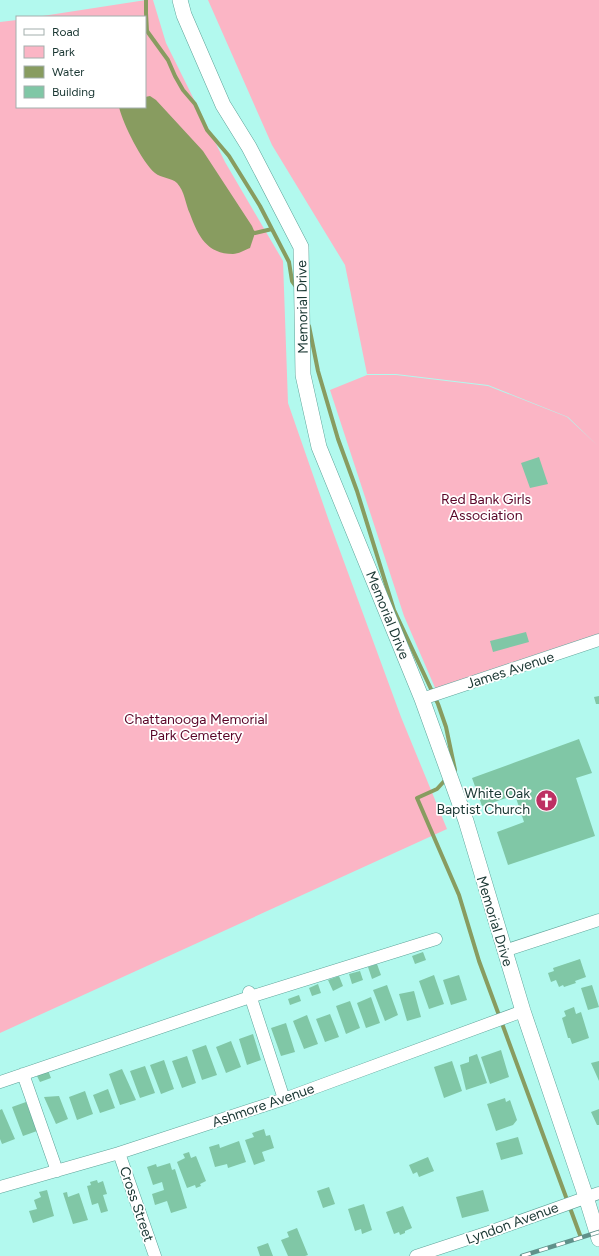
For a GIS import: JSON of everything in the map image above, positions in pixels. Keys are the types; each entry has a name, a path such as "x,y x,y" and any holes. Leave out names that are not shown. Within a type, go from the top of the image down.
{"street":[{"name":"Memorial Drive","path":"180,0 184,15 223,105 249,147 301,247 303,375 319,447 422,699 466,821 523,1011 592,1195 599,1239"},
{"name":"James Avenue","path":"422,699 599,640"},
{"path":"504,951 599,920"},
{"path":"0,1082 249,994 436,939"},
{"path":"249,994 284,1099"},
{"name":"Ashmore Avenue","path":"0,1188 119,1153 284,1099 523,1011"},
{"path":"23,1074 57,1171"},
{"name":"Cross Street","path":"119,1153 155,1256"},
{"name":"Lyndon Avenue","path":"416,1256 489,1232 592,1195"}],"green space":[{"name":"Chattanooga Memorial Park Cemetery","path":"153,0 166,43 225,162 283,261 288,403 329,521 401,717 447,829 0,1033 0,22 16,20 16,108 146,108 146,16 42,16"},
{"name":"Red Bank Girls Association","path":"208,0 599,0 599,638 436,690 404,616 330,390 367,375 396,375 488,386 567,417 598,446 568,417 488,385 396,374 367,374 345,265 272,145"}],"water":[{"path":"150,96 156,100 203,151 252,226 255,233 250,248 233,254 216,251 210,247 196,230 180,186 175,181 155,173 144,160 129,132 119,108 146,108 146,97"}],"building":[{"path":"539,457 548,484 530,488 521,463"},
{"path":"526,632 529,642 493,652 490,641"},
{"path":"599,696 599,704 596,704 594,697"},
{"path":"579,739 592,773 576,778 595,836 508,865 497,832 524,822 515,795 482,806 472,778"},
{"path":"423,952 426,960 415,964 412,956"},
{"path":"580,959 586,977 575,981 576,983 564,987 563,985 559,987 556,980 551,982 548,973 554,971 553,968"},
{"path":"377,964 381,975 372,979 368,967"},
{"path":"360,971 363,980 352,984 349,974"},
{"path":"434,975 444,1004 429,1009 419,981"},
{"path":"459,975 467,1000 451,1005 443,980"},
{"path":"339,976 343,986 333,991 328,980"},
{"path":"318,984 321,993 312,996 309,988"},
{"path":"387,985 398,1015 385,1021 373,990"},
{"path":"592,985 599,1007 588,1010 581,988"},
{"path":"414,991 421,1017 407,1021 399,994"},
{"path":"299,995 301,1001 290,1005 288,999"},
{"path":"371,997 380,1023 366,1028 357,1003"},
{"path":"350,1001 360,1028 346,1034 336,1006"},
{"path":"574,1007 576,1014 581,1012 589,1038 572,1044 570,1038 568,1038 562,1018 566,1016 564,1011"},
{"path":"330,1014 339,1037 325,1042 316,1019"},
{"path":"307,1015 318,1044 304,1049 293,1021"},
{"path":"286,1023 295,1052 281,1056 271,1028"},
{"path":"253,1034 261,1060 247,1065 239,1039"},
{"path":"231,1041 241,1067 226,1073 216,1047"},
{"path":"206,1045 217,1075 202,1080 192,1050"},
{"path":"501,1050 509,1077 490,1084 481,1057"},
{"path":"477,1054 487,1083 466,1090 460,1065 469,1062 469,1057"},
{"path":"187,1056 196,1083 182,1088 172,1061"},
{"path":"164,1060 174,1089 161,1094 150,1065"},
{"path":"452,1061 462,1091 444,1098 434,1067"},
{"path":"599,1061 599,1081 591,1063"},
{"path":"46,1065 51,1078 40,1082 34,1070"},
{"path":"145,1066 155,1093 140,1098 130,1071"},
{"path":"122,1069 136,1100 120,1105 109,1074"},
{"path":"108,1089 115,1108 100,1113 93,1095"},
{"path":"85,1091 93,1114 77,1120 69,1097"},
{"path":"59,1096 68,1119 56,1124 44,1097"},
{"path":"505,1098 506,1102 510,1100 517,1120 513,1125 496,1131 487,1104"},
{"path":"26,1102 37,1131 23,1136 12,1107"},
{"path":"2,1109 15,1139 2,1144 0,1139 0,1110"},
{"path":"599,1109 599,1125 597,1125 591,1112"},
{"path":"264,1129 266,1136 270,1135 274,1148 262,1152 265,1161 254,1165 245,1140 254,1137 252,1133"},
{"path":"518,1137 523,1154 501,1160 496,1143"},
{"path":"239,1141 246,1162 228,1168 227,1164 215,1167 209,1147 219,1144 220,1148"},
{"path":"189,1152 191,1158 196,1156 206,1181 200,1184 201,1186 196,1188 195,1185 187,1188 177,1162 185,1158 183,1154"},
{"path":"428,1157 434,1171 419,1177 417,1172 413,1174 409,1165"},
{"path":"170,1163 172,1170 175,1169 187,1208 171,1213 167,1201 155,1205 152,1194 164,1190 162,1182 153,1185 147,1167 156,1164 157,1167"},
{"path":"97,1180 98,1183 103,1181 107,1194 103,1195 108,1211 101,1213 98,1203 92,1205 87,1186 91,1185 90,1182"},
{"path":"329,1187 335,1204 323,1208 317,1191"},
{"path":"47,1190 54,1216 33,1223 29,1211 37,1209 34,1200 41,1197 39,1192"},
{"path":"483,1190 489,1211 462,1218 456,1197"},
{"path":"67,1192 68,1197 79,1193 88,1220 73,1224 63,1193"},
{"path":"364,1204 372,1230 362,1234 361,1229 355,1231 348,1209"},
{"path":"403,1206 412,1228 400,1235 399,1232 394,1234 386,1212"},
{"path":"297,1228 308,1255 288,1256 281,1240 289,1237 287,1232"},
{"path":"268,1243 273,1256 260,1256 257,1247"}],"waterway":[{"path":"146,0 147,31 168,60 183,90 195,104 207,130 229,156 260,206 289,262 292,281 297,288"},
{"path":"251,232 255,233 272,229"},
{"path":"309,326 318,371 338,439 357,491 394,610 438,704 446,727 455,770"},
{"path":"447,778 437,789 417,798 459,895 479,961 580,1235"}],"railway":[{"path":"522,1256 599,1232"}],"place":[{"name":"White Oak Baptist Church","path":"546,801"}]}
